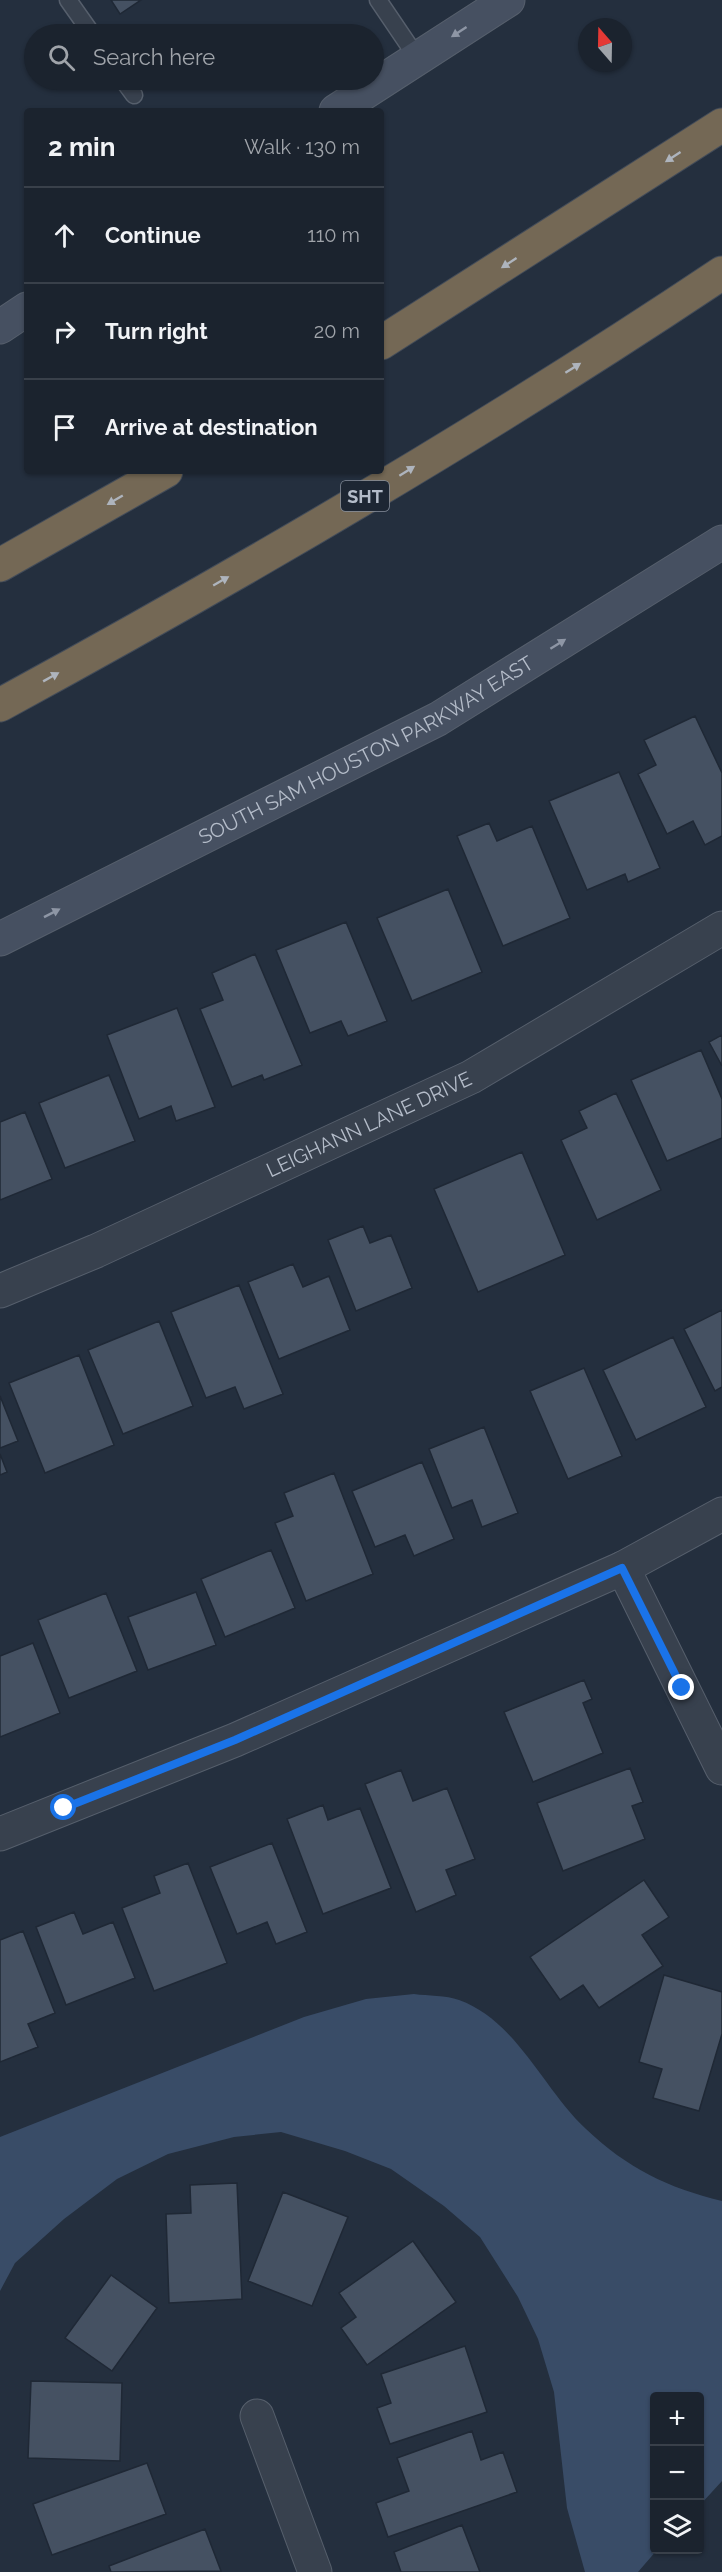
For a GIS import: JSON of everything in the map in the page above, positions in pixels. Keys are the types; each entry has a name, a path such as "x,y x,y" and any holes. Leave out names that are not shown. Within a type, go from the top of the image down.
{"highway":[{"path":"384,341 722,125"},
{"name":"SHT","path":"0,705 119,640 389,482 722,273"},
{"path":"0,565 161,474"}],"main road":[{"path":"384,80 508,0"},
{"path":"341,108 368,90"},
{"path":"0,327 24,311"},
{"name":"SOUTH SAM HOUSTON PARKWAY EAST","path":"0,939 438,719 722,542"}],"street":[{"name":"LEIGHANN LANE DRIVE","path":"0,1291 96,1251 471,1077 722,928"},
{"path":"0,1834 235,1740 622,1568 722,1514"},
{"path":"622,1568 722,1768"},
{"path":"257,2416 315,2572"}],"lane":[{"path":"68,0 85,24"},
{"path":"378,0 418,58"},
{"path":"131,90 134,94"}],"water":[{"path":"414,1994 443,1996 454,1998 479,2010 513,2039 571,2113 601,2143 649,2175 684,2190 722,2201 722,2481 704,2501 704,2392 650,2392 650,2554 654,2554 638,2572 585,2572 567,2508 554,2392 538,2339 518,2297 480,2237 444,2206 391,2169 345,2151 281,2132 234,2137 168,2154 117,2179 64,2219 15,2263 0,2291 0,2137 304,2017 366,1999"}],"building":[{"path":"111,0 141,0 120,14"},
{"path":"695,716 722,773 722,836 705,845 693,821 667,834 638,774 656,765 644,740"},
{"path":"619,772 660,868 628,882 625,874 587,890 549,801"},
{"path":"489,823 497,841 532,826 570,918 503,946 457,836"},
{"path":"448,889 482,972 412,1001 377,918"},
{"path":"346,922 387,1021 348,1036 341,1021 310,1033 276,950"},
{"path":"255,954 302,1065 264,1080 262,1075 232,1087 200,1009 223,1000 212,973"},
{"path":"177,1008 215,1107 176,1121 171,1106 139,1119 107,1035"},
{"path":"722,1035 722,1066 709,1042"},
{"path":"701,1050 722,1099 722,1138 667,1161 631,1080"},
{"path":"109,1075 135,1141 65,1168 39,1103"},
{"path":"616,1093 661,1190 597,1220 561,1140 587,1128 579,1111"},
{"path":"25,1112 52,1179 0,1200 0,1122"},
{"path":"522,1152 565,1255 478,1292 434,1189"},
{"path":"363,1226 370,1243 391,1235 412,1288 356,1311 328,1240"},
{"path":"293,1264 303,1287 329,1276 350,1330 279,1359 248,1282"},
{"path":"239,1285 283,1394 244,1409 235,1387 206,1398 171,1312"},
{"path":"722,1310 722,1387 715,1391 684,1329"},
{"path":"159,1321 193,1406 123,1434 88,1350"},
{"path":"673,1337 706,1407 636,1440 603,1370"},
{"path":"79,1355 114,1445 45,1473 9,1383"},
{"path":"584,1368 622,1456 568,1479 530,1391"},
{"path":"0,1396 18,1441 0,1448"},
{"path":"484,1427 518,1513 482,1527 472,1500 452,1508 429,1449"},
{"path":"0,1454 7,1472 0,1475"},
{"path":"422,1462 454,1539 414,1556 405,1535 375,1547 352,1491"},
{"path":"334,1473 373,1574 306,1601 275,1523 293,1516 284,1493"},
{"path":"271,1550 295,1608 225,1637 201,1579"},
{"path":"196,1592 216,1645 148,1670 128,1617"},
{"path":"106,1593 137,1671 69,1698 38,1620"},
{"path":"33,1643 60,1713 0,1737 0,1656"},
{"path":"584,1680 592,1699 583,1703 603,1753 533,1782 504,1712"},
{"path":"630,1768 643,1802 632,1806 645,1839 563,1871 537,1803"},
{"path":"401,1770 413,1801 447,1788 475,1859 446,1870 456,1895 416,1912 365,1784"},
{"path":"323,1805 328,1820 360,1808 391,1888 323,1914 287,1819"},
{"path":"272,1843 307,1932 276,1944 267,1922 237,1934 210,1867"},
{"path":"188,1863 227,1963 154,1991 122,1908 160,1893 154,1876"},
{"path":"644,1880 669,1917 642,1935 663,1966 599,2008 583,1985 560,2000 530,1957"},
{"path":"74,1912 83,1934 113,1922 135,1978 66,2005 36,1927"},
{"path":"23,1931 55,2013 28,2024 38,2047 0,2062 0,1940"},
{"path":"664,1975 722,1992 722,2034 699,2111 653,2098 662,2069 639,2062"},
{"path":"237,2183 242,2299 169,2303 166,2214 191,2213 190,2185"},
{"path":"283,2192 348,2217 312,2306 248,2281"},
{"path":"413,2241 456,2302 367,2365 341,2328 356,2317 339,2293"},
{"path":"111,2275 157,2308 112,2371 65,2338"},
{"path":"465,2346 487,2412 390,2444 377,2408 391,2403 381,2374"},
{"path":"31,2381 122,2383 120,2461 28,2458"},
{"path":"472,2431 481,2460 503,2452 517,2492 388,2537 376,2503 409,2491 397,2458"},
{"path":"147,2463 166,2514 52,2555 33,2504"},
{"path":"462,2525 480,2572 401,2572 394,2552"},
{"path":"205,2529 221,2571 111,2572 109,2566"}],"route":[{"path":"64,1808 235,1740 622,1568 682,1688"}]}
